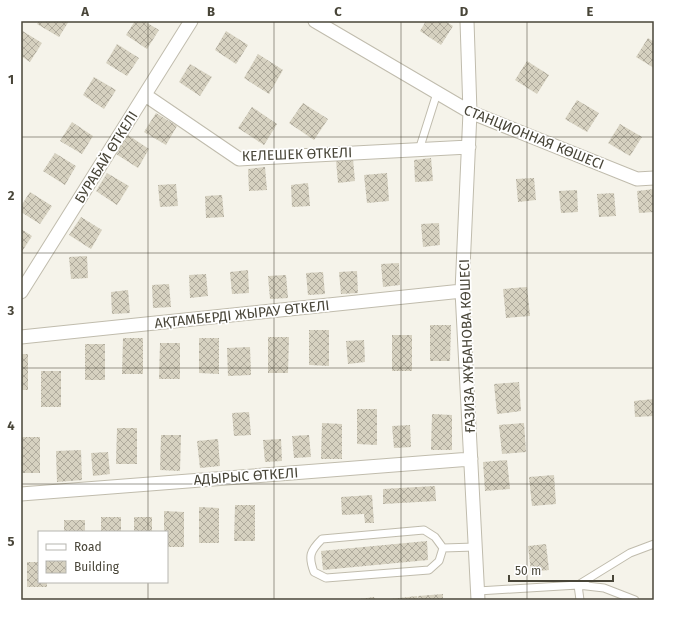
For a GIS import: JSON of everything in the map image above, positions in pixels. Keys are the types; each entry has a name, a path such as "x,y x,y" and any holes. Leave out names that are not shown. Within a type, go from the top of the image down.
{"street":[{"name":"БУРАБАЙ ӨТКЕЛІ","path":"21,292 191,21"},
{"name":"СТАНЦИОННАЯ КӨШЕСІ","path":"315,21 470,112 637,179 654,178"},
{"name":"ҒАЗИЗА ЖҰБАНОВА КӨШЕСІ","path":"467,21 470,112 462,291 478,595"},
{"name":"КЕЛЕШЕК ӨТКЕЛІ","path":"145,94 239,159 469,147"},
{"name":"АҚТАМБЕРДІ ЖЫРАУ ӨТКЕЛІ","path":"21,337 462,291"},
{"name":"АДЫРЫС ӨТКЕЛІ","path":"21,494 471,459"}],"lane":[{"path":"419,150 437,93"},
{"path":"424,530 435,537 443,548 439,561 429,570 326,578 314,572 310,560 313,548 322,539 330,538 424,530"},
{"path":"578,585 630,553 654,544"},
{"path":"443,548 475,547"},
{"path":"578,585 580,600"},
{"path":"478,595 578,585 604,588 635,600"}],"building":[{"path":"39,21 69,21 59,37 37,24"},
{"path":"135,21 144,21 159,30 147,49 126,35"},
{"path":"426,21 445,21 453,26 441,45 420,31"},
{"path":"21,30 42,43 30,62 21,56"},
{"path":"226,31 248,45 236,64 215,50"},
{"path":"648,38 654,42 654,68 636,57"},
{"path":"117,44 139,58 127,76 106,63"},
{"path":"258,54 283,70 269,94 244,78"},
{"path":"527,61 549,75 537,94 515,80"},
{"path":"190,64 212,77 200,96 179,82"},
{"path":"94,77 116,90 104,109 83,95"},
{"path":"577,100 599,113 587,132 565,119"},
{"path":"303,103 328,119 314,140 289,123"},
{"path":"252,107 277,124 264,145 238,128"},
{"path":"156,113 177,126 166,145 144,132"},
{"path":"72,122 93,136 82,154 60,141"},
{"path":"620,124 642,137 630,156 608,143"},
{"path":"128,135 149,149 138,168 116,154"},
{"path":"55,153 76,166 65,185 43,171"},
{"path":"431,158 433,181 415,182 414,160"},
{"path":"353,159 355,181 338,183 336,160"},
{"path":"265,167 267,190 249,191 248,169"},
{"path":"107,173 129,186 117,205 96,191"},
{"path":"387,173 389,201 367,203 364,175"},
{"path":"534,178 536,200 518,202 516,179"},
{"path":"308,183 310,206 292,207 291,185"},
{"path":"176,184 178,206 160,207 158,185"},
{"path":"654,189 654,212 639,213 637,191"},
{"path":"577,190 578,212 561,213 559,191"},
{"path":"30,192 52,206 40,224 21,212 21,206"},
{"path":"614,193 616,216 599,217 597,194"},
{"path":"222,195 224,217 206,218 205,196"},
{"path":"81,217 102,230 91,249 69,235"},
{"path":"439,223 440,245 423,247 421,224"},
{"path":"21,229 32,236 21,253"},
{"path":"87,256 88,278 71,279 69,257"},
{"path":"399,263 400,285 383,287 381,264"},
{"path":"248,270 249,293 232,294 230,272"},
{"path":"357,271 358,293 341,294 339,272"},
{"path":"323,272 325,294 308,295 306,273"},
{"path":"206,274 208,296 190,298 189,275"},
{"path":"286,275 288,298 270,299 268,276"},
{"path":"169,284 171,307 153,308 152,285"},
{"path":"527,287 530,316 506,318 503,289"},
{"path":"128,290 130,313 112,314 111,292"},
{"path":"430,325 451,325 450,361 430,361"},
{"path":"309,330 329,330 329,366 309,365"},
{"path":"392,335 412,335 412,371 392,371"},
{"path":"268,337 289,337 288,373 268,373"},
{"path":"123,338 143,338 143,374 122,374"},
{"path":"199,338 219,338 219,374 199,373"},
{"path":"364,340 365,362 348,364 346,341"},
{"path":"160,343 180,343 180,379 159,379"},
{"path":"85,344 105,344 105,380 85,380"},
{"path":"250,347 251,375 228,376 227,348"},
{"path":"21,354 28,354 28,390 21,390"},
{"path":"41,371 61,371 61,407 41,407"},
{"path":"519,382 521,411 497,414 494,384"},
{"path":"654,399 654,416 635,417 634,401"},
{"path":"357,409 377,409 377,445 357,444"},
{"path":"249,412 251,435 234,436 232,413"},
{"path":"432,414 452,415 452,450 431,450"},
{"path":"322,423 342,424 342,459 321,459"},
{"path":"524,423 526,452 502,454 499,425"},
{"path":"410,425 411,447 394,448 392,426"},
{"path":"117,428 137,428 137,464 116,464"},
{"path":"161,435 181,435 180,471 160,470"},
{"path":"309,435 311,457 294,458 292,436"},
{"path":"21,437 40,437 40,473 21,473"},
{"path":"218,439 220,466 200,468 197,441"},
{"path":"281,439 282,461 265,462 263,440"},
{"path":"81,450 82,480 57,482 56,451"},
{"path":"108,452 110,474 93,476 91,453"},
{"path":"507,460 510,489 485,491 483,462"},
{"path":"554,475 556,504 532,506 529,477"},
{"path":"435,486 436,501 383,504 383,489"},
{"path":"372,495 374,523 365,523 364,514 342,515 341,497"},
{"path":"235,505 255,505 255,541 234,541"},
{"path":"199,507 219,508 219,543 199,543"},
{"path":"164,511 184,512 184,547 168,547 168,531 164,531"},
{"path":"101,517 121,517 121,531 101,531"},
{"path":"134,517 152,517 152,531 134,531"},
{"path":"64,520 85,520 85,531 64,531"},
{"path":"427,541 428,560 323,570 321,551"},
{"path":"546,544 549,570 531,572 528,546"},
{"path":"27,562 38,562 38,583 47,583 47,587 27,587"},
{"path":"443,594 443,600 419,600 418,596"},
{"path":"417,596 418,600 391,600 391,599"},
{"path":"374,597 375,600 360,600 360,599"}]}
